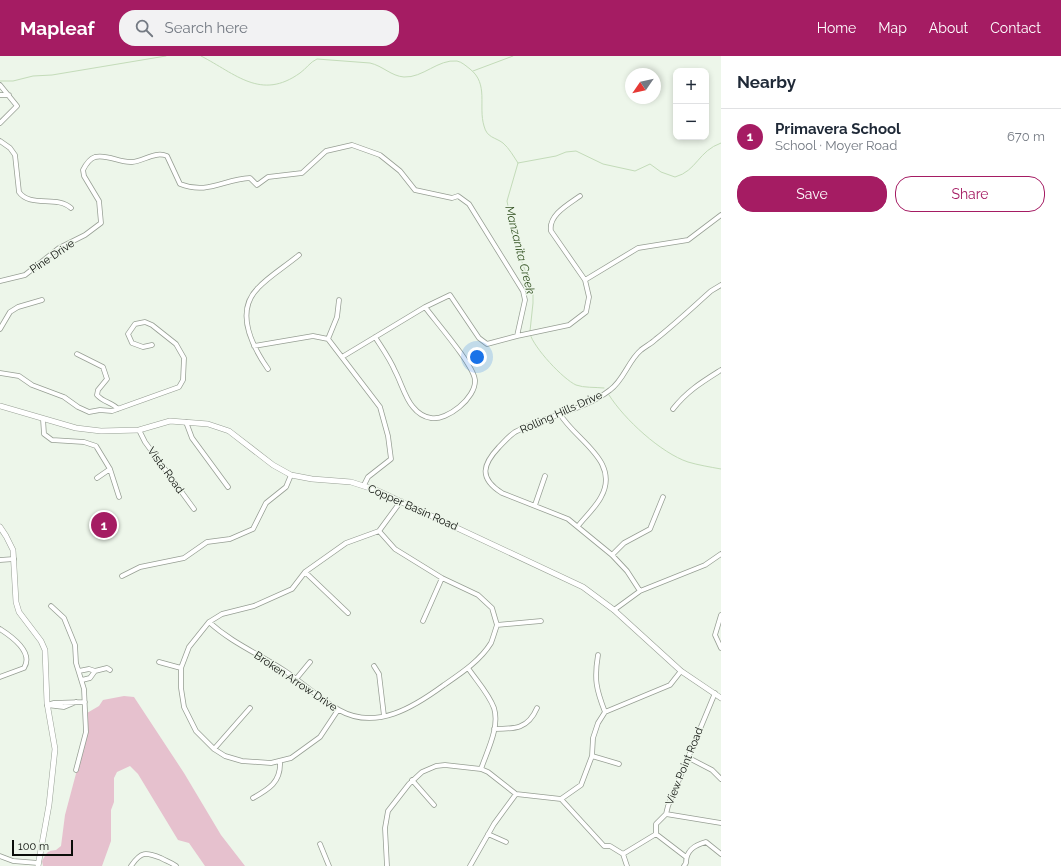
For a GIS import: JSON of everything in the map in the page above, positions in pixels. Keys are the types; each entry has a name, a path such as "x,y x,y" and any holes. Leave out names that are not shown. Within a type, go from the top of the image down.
{"street":[{"path":"0,85 17,106 0,123"},
{"path":"0,95 8,95"},
{"path":"0,141 10,148 15,155 19,192 22,196 33,200 58,201 65,203 71,208"},
{"name":"Pine Drive","path":"0,281 25,275 59,248 85,235 101,223 99,201 84,176 83,170 87,162 94,157 105,156 121,161 132,162 161,153 167,156 180,184 199,189 219,186 241,178 250,178 257,185 268,176 302,173 326,151 352,145 380,155 400,171 415,190 452,198 458,196 469,204 523,291 525,300 517,336"},
{"path":"342,357 425,307 450,295 479,338 487,344 569,325 586,312 589,297 586,280 551,231 550,225 553,218 580,196"},
{"path":"586,280 638,248 688,240 721,215"},
{"path":"268,369 256,352 246,324 248,303 257,288 299,255"},
{"name":"Rolling Hills Drive","path":"640,591 627,571 612,555 578,526 568,519 493,487 487,478 485,468 489,458 514,433 595,399 610,390 618,382 634,357 641,350 654,341 711,291 721,285"},
{"path":"0,329 10,312 42,300"},
{"path":"328,339 337,317 339,300"},
{"path":"375,337 394,369 412,406 420,413 430,418 438,418 462,405 471,396 474,389 475,379 461,354 425,307"},
{"path":"0,373 19,376 32,385 64,397 78,407 89,412 100,410 112,411 179,387 183,380 184,358 176,344 152,325 145,322 135,324 128,334 132,343 143,347 152,345"},
{"path":"254,346 313,336 328,339 380,407 388,436 391,459 368,476 364,485"},
{"path":"77,354 103,367 107,379 98,390 97,395 102,401 113,404 118,409"},
{"path":"673,409 682,397 694,386 721,370"},
{"name":"Copper Basin Road","path":"0,406 76,428 101,431 139,430 170,421 208,424 229,431 273,465 291,475 364,485 572,580 599,597 681,671 721,698"},
{"path":"560,414 566,423 596,453 604,467 606,483 601,497 578,526"},
{"path":"43,419 44,434 52,440 84,442 96,446 110,468 119,497"},
{"path":"186,422 192,438 228,487"},
{"name":"Vista Road","path":"139,430 145,442 194,509"},
{"path":"97,478 110,468"},
{"path":"122,576 140,567 184,558 207,542 230,539 253,529 266,503 286,487 291,475"},
{"path":"535,505 545,476"},
{"path":"612,555 624,543 650,529 663,497"},
{"path":"338,710 320,737 291,758 280,762 271,763 242,761 225,756 214,749 196,730 184,707 181,688 181,668 189,647 209,622 222,614 254,606 292,589 305,572 346,543 379,531 401,501"},
{"path":"0,527 13,550 16,602 19,612 41,640 45,650 47,705 55,749 49,805 38,864 13,861 0,856"},
{"path":"379,531 395,549 442,578 478,595 492,608 497,625 542,621"},
{"path":"614,610 640,591 717,558 721,554"},
{"path":"717,558 721,563"},
{"path":"0,560 14,559"},
{"path":"305,572 348,613"},
{"path":"424,621 442,578"},
{"path":"51,606 64,618 67,629 75,645 82,680 85,702 86,732 76,770"},
{"path":"721,614 715,634 721,648"},
{"name":"Broken Arrow Drive","path":"209,622 226,637 261,656 296,679 338,710 356,718 384,716 416,706 468,668 491,643 497,625"},
{"path":"0,628 17,641 23,651 26,663 24,668 0,677"},
{"path":"598,655 596,668 596,690 605,712"},
{"path":"159,662 181,668"},
{"path":"296,679 310,662"},
{"path":"374,666 379,674 384,716"},
{"path":"79,671 89,669 95,671 107,668 110,670"},
{"path":"468,668 494,708 494,730 481,769"},
{"path":"82,680 90,678 95,671"},
{"path":"387,866 385,828 388,810 412,780 422,772 436,766 445,765 481,769 505,784 516,794 561,799 582,785 592,756 593,738 598,723 605,712 670,685 681,671"},
{"name":"View Point Road","path":"656,834 656,824 666,814 687,757 715,693"},
{"path":"47,705 64,707 76,702 85,702"},
{"path":"214,749 250,708"},
{"path":"494,730 524,725 532,719 537,708"},
{"path":"592,756 619,764"},
{"path":"687,757 712,770 721,779"},
{"path":"253,798 268,789 275,782 279,775 280,762"},
{"path":"412,780 434,805"},
{"path":"470,866 488,834 516,794"},
{"path":"561,799 604,846 610,846 623,854 627,866"},
{"path":"666,814 721,823"},
{"path":"488,834 506,842"},
{"path":"623,854 656,834 686,858"},
{"path":"684,866 686,864 686,858 694,846 706,842 721,854"},
{"path":"320,844 329,866"},
{"path":"131,866 136,858 142,854 148,853 176,866"}],"shaded area":[{"path":"124,696 134,697 184,773 221,835 245,866 205,866 189,843 178,840 138,774 130,766 117,772 114,778 114,802 111,810 111,841 102,866 43,866 42,861 46,854 49,851 56,850 61,846 65,815 86,736 88,724 87,713 99,706 103,700"}],"waterway":[{"name":"Manzanita Creek","path":"0,81 13,81 33,76 52,75 166,56"},
{"name":"Manzanita Creek","path":"201,56 237,77 261,85 273,85 286,81 300,73 317,59 370,63 395,75 404,77 418,75 437,65 450,61 457,61 470,69 476,75 481,88 482,118 485,130 489,135 505,145 518,163 507,201 516,245 533,293 530,331"},
{"path":"473,71 513,56"},
{"path":"518,163 576,151 603,164 635,171 650,164 661,172 675,177 688,170 707,151 721,143"},
{"name":"Manzanita Creek","path":"530,334 543,355 570,382 582,387 604,388"},
{"name":"Manzanita Creek","path":"609,395 633,424 666,451 677,458 688,462 721,469"}],"place":[{"name":"Primavera School","path":"104,525"}]}
